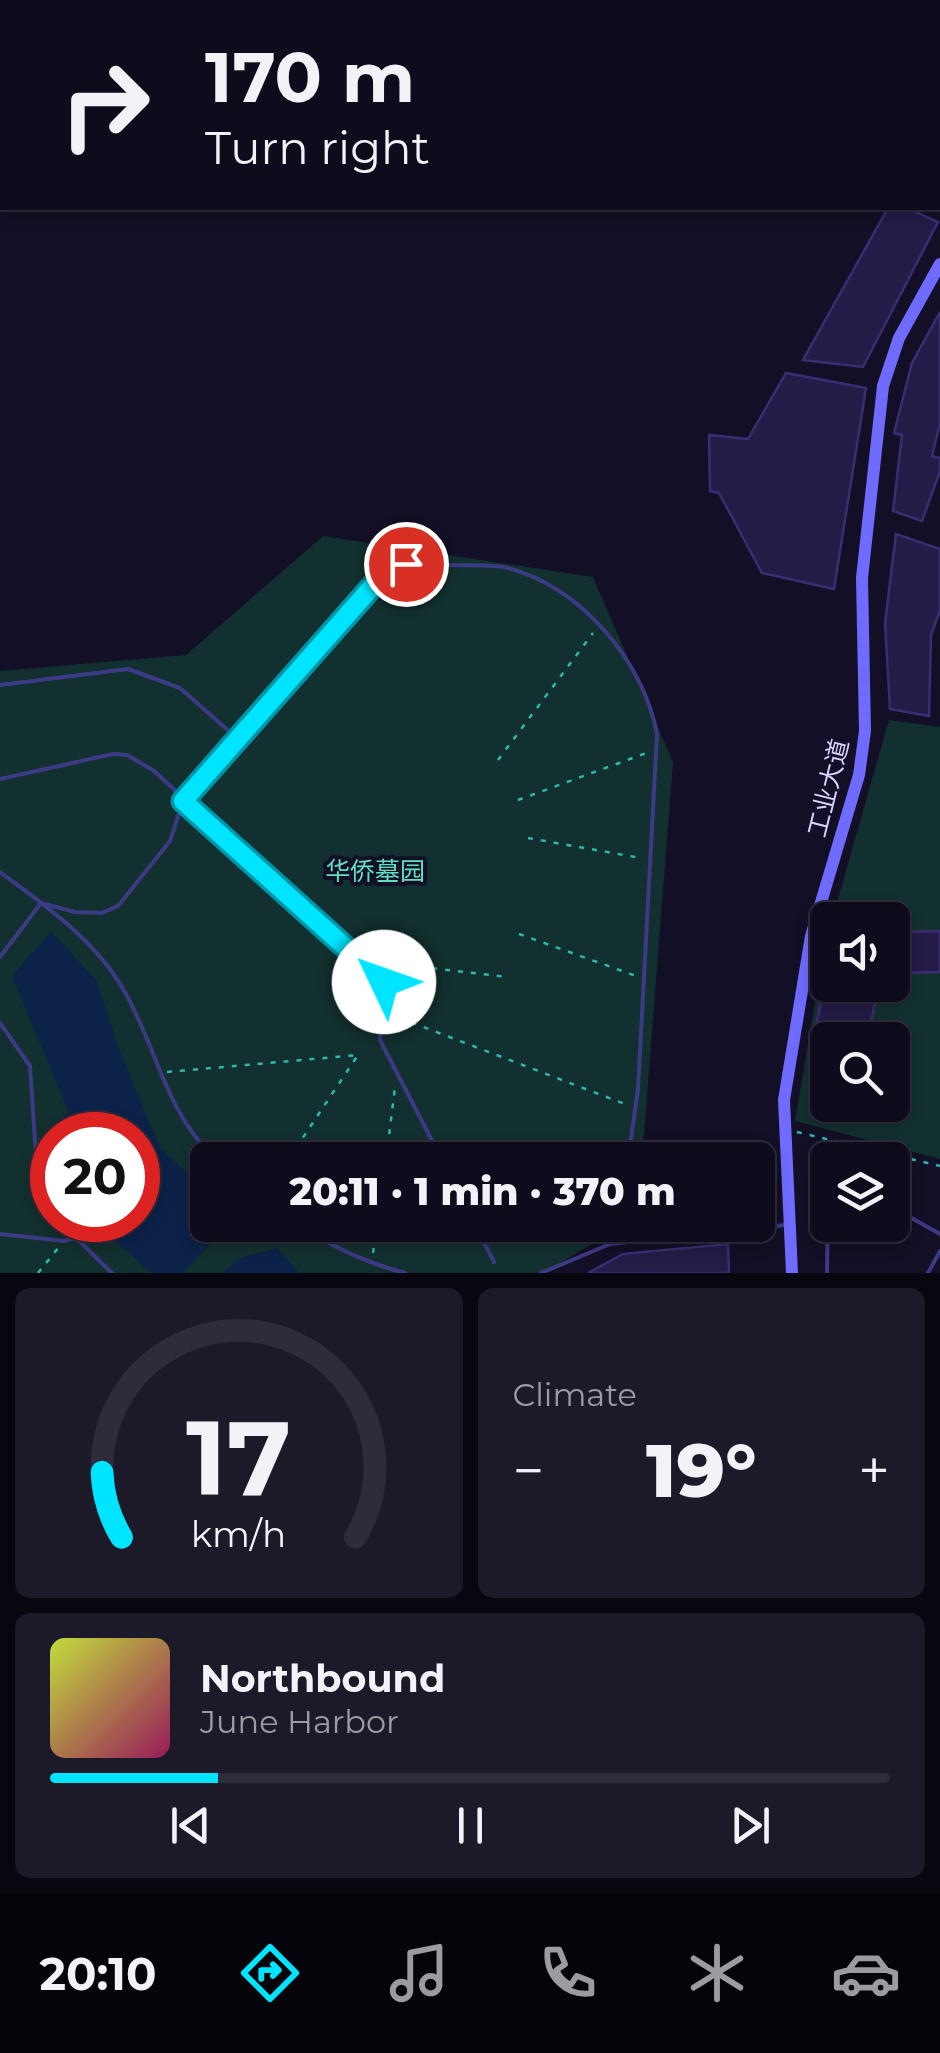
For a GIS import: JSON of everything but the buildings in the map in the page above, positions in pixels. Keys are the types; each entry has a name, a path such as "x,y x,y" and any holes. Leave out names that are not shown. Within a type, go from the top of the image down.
{"street":[{"name":"工业大道","path":"792,1273 784,1100 811,936 859,775 866,731 862,578 883,386 899,338 940,264"}],"lane":[{"path":"41,903 89,913 102,913 118,906 170,841 183,801 385,572 406,564 502,567 529,575 562,592 616,646 648,702 659,749 631,1142"},
{"path":"0,684 128,669 180,688 240,740"},
{"path":"0,780 114,754 127,755 154,771 384,982 380,1040 433,1142"},
{"path":"0,872 103,959 138,1018 180,1118 201,1142"},
{"path":"0,957 41,903"},
{"path":"0,1023 30,1066 33,1112"},
{"path":"910,1217 940,1234"},
{"path":"541,1273 610,1244 790,1224"},
{"path":"0,1234 30,1237"},
{"path":"80,1242 112,1273"},
{"path":"325,1242 372,1264 405,1273"},
{"path":"484,1242 494,1262"},
{"path":"827,1242 827,1273"},
{"path":"928,1273 940,1251"}],"path":[{"path":"498,760 599,626"},
{"path":"518,800 659,749"},
{"path":"528,838 652,860"},
{"path":"519,934 645,980"},
{"path":"402,977 406,966 507,977"},
{"path":"405,1014 406,1020 636,1108"},
{"path":"158,1073 358,1055 300,1142"},
{"path":"388,1142 397,1072"},
{"path":"786,1130 940,1166"},
{"path":"38,1273 63,1242"},
{"path":"372,1264 375,1242"}],"green space":[{"name":"华侨墓园","path":"323,536 593,577 673,762 643,1142 190,1142 190,1242 594,1242 545,1273 0,1273 0,671 186,655"},
{"path":"889,720 940,727 940,1159 910,1151 910,1142 875,1142 795,1121 810,1032 810,1122 910,1122 910,1022 812,1022 815,1002 910,1002 910,902 837,902"}],"water":[{"path":"51,932 97,981 145,1112 69,1112 12,976"},
{"path":"160,1148 190,1175 190,1242 212,1242 183,1273 152,1273 117,1243 160,1242"},
{"path":"277,1248 299,1273 223,1273 240,1258"}],"route":[{"path":"384,982 183,801 385,572 406,564"}]}
